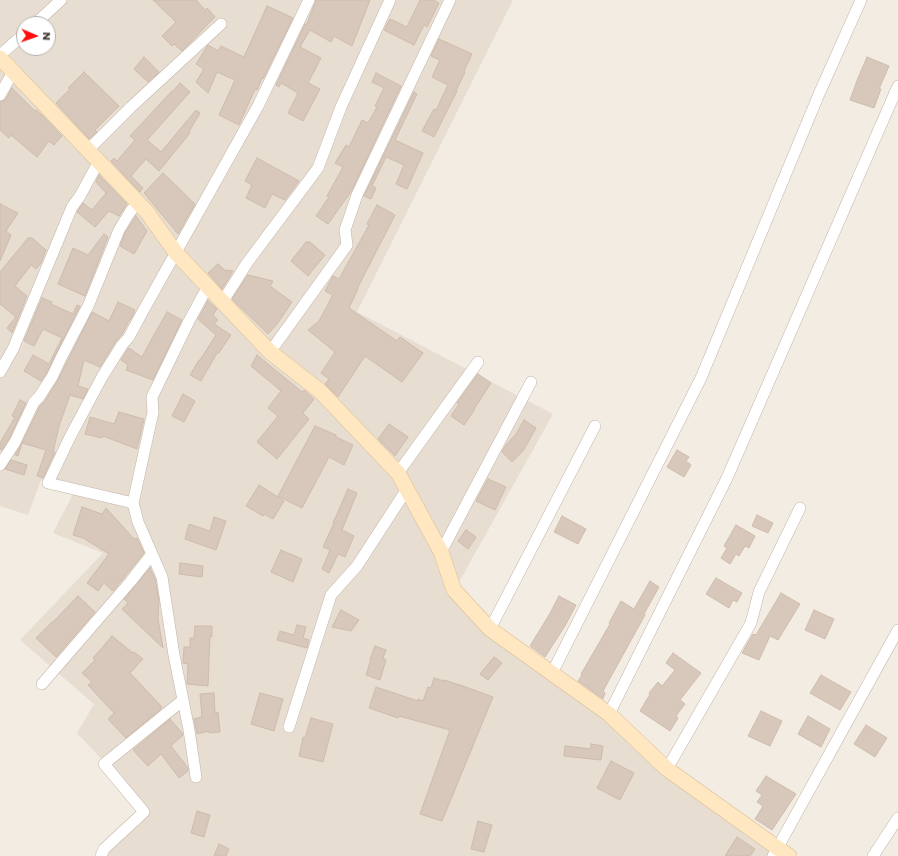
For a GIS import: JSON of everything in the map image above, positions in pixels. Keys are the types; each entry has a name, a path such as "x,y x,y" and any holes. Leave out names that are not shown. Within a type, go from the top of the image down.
{"street":[{"path":"44,16 61,0"},
{"path":"133,503 48,483 70,437 102,377 122,345 129,337 258,106 309,0"},
{"path":"222,301 247,263 318,168 341,107 390,0"},
{"path":"270,352 347,245 345,230 357,195 450,0"},
{"path":"552,673 701,378 819,94 861,0"},
{"path":"88,150 131,107 221,24"},
{"path":"0,55 16,41"},
{"path":"0,58 138,202 176,252 270,352 320,390 398,473 441,552 454,590 490,629 609,714 667,769 780,854 898,630"},
{"path":"0,95 13,72"},
{"path":"609,714 727,478 898,86"},
{"path":"0,372 12,349 72,207 80,196 99,161"},
{"path":"0,464 15,442 34,402 39,397 55,371 89,304 119,230 138,202"},
{"path":"196,776 189,730 174,655 162,577 138,522 133,503 153,412 152,397 188,321 208,286"},
{"path":"398,473 478,362"},
{"path":"441,552 531,382"},
{"path":"490,629 595,426"},
{"path":"289,726 331,595 357,566 407,489"},
{"path":"667,769 751,623 759,592 800,508"},
{"path":"42,684 152,554"},
{"path":"101,856 104,850 144,812 104,764 183,700"},
{"path":"873,856 898,818"}],"shaded area":[{"path":"0,0 513,0 357,312 553,414 454,591 490,629 789,856 98,856 147,807 77,733 94,704 20,640 103,553 53,533 76,488 41,480 28,515 0,506"}],"building":[{"path":"153,0 196,0 205,10 207,8 215,17 182,51 174,44 172,46 162,36 176,22"},
{"path":"316,0 370,0 352,46 334,36 331,42 310,30 300,47 321,58 308,83 320,89 303,121 288,113 298,93 281,83 279,87 276,85 305,24 307,24"},
{"path":"420,0 433,0 439,3 427,27 424,25 414,45 384,30 390,19 407,27"},
{"path":"267,6 293,18 263,79 262,78 257,90 255,89 239,125 219,115 235,80 217,72 208,93 196,82 204,69 196,64 208,45 218,51 221,46 244,57"},
{"path":"439,39 472,54 457,91 434,137 422,131 434,109 436,110 448,85 432,77 440,60 431,56"},
{"path":"144,57 159,72 148,82 134,69"},
{"path":"867,57 889,66 879,89 881,89 874,108 850,100"},
{"path":"84,72 119,106 95,130 97,132 89,139 56,103"},
{"path":"376,73 401,86 352,190 328,224 316,216 329,197 327,196 343,167 335,163 346,145 349,147 362,120 368,123 377,107 375,106 384,88 372,82"},
{"path":"180,83 190,92 147,140 161,152 196,110 200,113 189,132 190,133 159,171 146,159 131,176 143,188 140,192 111,161 114,158 117,161 135,140 130,136"},
{"path":"12,88 35,111 36,110 43,116 62,136 54,145 49,141 37,157 11,135 9,138 0,130 0,102 6,99"},
{"path":"414,92 417,94 395,140 423,153 407,189 396,184 404,165 386,157 372,186 376,188 371,199 364,196"},
{"path":"257,158 299,181 285,200 272,194 265,208 246,198 252,185 245,181"},
{"path":"163,173 195,204 178,234 144,193"},
{"path":"99,175 127,204 119,216 109,211 95,227 77,212 83,203 92,210 106,193 96,182"},
{"path":"0,204 18,213 6,231 11,235 0,261"},
{"path":"377,205 395,215 357,289 349,308 397,341 400,337 423,353 402,382 365,356 338,397 325,384 329,379 321,373 335,352 308,330 319,321 333,295 325,291 333,276 339,279 369,225 367,224"},
{"path":"136,216 147,231 134,254 120,246 125,233"},
{"path":"104,234 108,237 85,296 58,284 73,248 88,255"},
{"path":"28,238 32,238 46,250 41,263 36,269 31,265 15,286 27,296 12,333 7,328 16,317 0,304 0,272"},
{"path":"306,242 310,242 325,255 308,276 291,261"},
{"path":"218,264 226,271 233,271 222,289 208,273"},
{"path":"248,275 273,281 270,286 292,302 268,334 232,299"},
{"path":"42,298 52,302 51,304 73,314 77,305 80,306 46,374 41,381 24,371 33,355 49,364 62,338 43,329 34,346 24,341"},
{"path":"208,301 217,309 213,315 218,320 214,324 231,335 218,354 217,353 201,381 190,375 216,335 198,319"},
{"path":"118,302 135,310 131,319 100,367 84,360 78,386 88,389 83,399 70,395 59,426 53,452 55,452 43,478 37,476 46,450 22,443 18,456 15,455 40,406 45,401 58,380 92,312 109,321"},
{"path":"167,312 182,320 153,380 126,370 128,365 121,360 128,349 129,348 142,357"},
{"path":"257,355 302,392 304,390 314,399 303,413 309,419 277,459 257,442 278,416 268,408 281,391 251,366"},
{"path":"478,374 491,383 464,425 451,416 459,404 457,403"},
{"path":"183,394 195,401 184,422 172,416"},
{"path":"20,400 26,403 9,439 2,450 0,449 0,443 15,417 12,416"},
{"path":"119,412 144,419 137,449 103,436 102,438 85,434 90,417 114,424"},
{"path":"524,420 536,428 523,451 512,462 502,452 516,434"},
{"path":"389,424 408,437 395,456 378,439"},
{"path":"315,426 336,435 336,437 353,445 344,465 329,457 302,508 278,496"},
{"path":"677,450 689,457 686,461 691,465 684,477 667,467"},
{"path":"11,460 27,465 24,475 5,469"},
{"path":"488,479 506,487 495,510 476,501"},
{"path":"259,485 284,501 273,519 264,514 263,516 246,506"},
{"path":"348,489 357,493 342,530 354,536 345,557 338,554 329,573 322,569 330,550 323,547"},
{"path":"82,507 102,514 106,508 134,539 137,538 144,553 113,591 104,583 98,591 87,583 109,554 83,538 73,535"},
{"path":"757,515 773,523 768,533 752,526"},
{"path":"562,516 586,529 578,544 554,532"},
{"path":"214,517 226,521 216,550 185,539 189,524 210,531"},
{"path":"736,525 755,536 749,548 745,546 739,556 736,554 730,564 721,558 727,548 724,546"},
{"path":"466,530 476,537 468,549 458,541"},
{"path":"281,550 302,559 293,582 271,572"},
{"path":"180,563 203,566 202,577 179,574"},
{"path":"150,568 155,579 159,601 158,619 163,648 122,609 128,603 124,599"},
{"path":"716,578 742,593 737,602 733,600 729,608 706,594"},
{"path":"650,581 659,587 603,691 605,693 603,699 578,681 610,624 609,623 621,601 634,609"},
{"path":"781,593 800,604 778,640 770,636 759,660 742,653 753,634 756,635"},
{"path":"78,596 95,612 56,657 36,638"},
{"path":"559,596 576,605 565,626 545,657 530,646"},
{"path":"341,610 359,620 351,631 332,627"},
{"path":"814,610 834,619 825,639 805,630"},
{"path":"297,625 306,627 303,638 309,640 307,648 277,640 280,631 294,635"},
{"path":"195,626 212,626 212,637 210,636 208,686 187,684 188,664 183,663 184,647 190,647 190,638 194,638"},
{"path":"112,636 143,659 130,673 162,707 126,738 108,719 114,713 88,685 92,682 82,673 95,660 93,658"},
{"path":"375,646 386,650 383,658 386,660 380,680 366,675"},
{"path":"673,653 701,673 680,700 685,704 676,716 678,718 670,731 640,711 650,694 649,693 658,682 662,686 675,670 666,663"},
{"path":"494,657 502,663 488,680 480,674"},
{"path":"821,675 851,692 840,710 810,693"},
{"path":"434,678 463,686 493,697 442,821 420,814 450,730 399,716 398,718 369,708 376,687 418,701 418,699 423,701 428,687 431,688"},
{"path":"214,693 215,713 218,712 220,732 209,733 209,731 197,734 194,719 202,717 200,694"},
{"path":"260,693 283,699 274,731 251,724"},
{"path":"761,711 782,721 770,746 748,736"},
{"path":"808,716 830,729 821,747 798,734"},
{"path":"311,718 333,724 323,762 299,756 303,737 305,738"},
{"path":"170,719 183,735 171,746 188,768 188,771 179,778 161,754 148,766 133,750"},
{"path":"866,725 887,738 875,757 854,744"},
{"path":"591,744 603,746 601,760 564,756 565,746 591,749"},
{"path":"611,761 634,773 620,800 597,788"},
{"path":"766,776 796,794 772,830 755,819 763,806 757,802 762,795 756,791"},
{"path":"197,811 210,815 204,837 191,833"},
{"path":"478,821 492,825 484,852 471,849"},
{"path":"737,837 755,849 750,856 725,856"},
{"path":"219,844 229,849 226,856 214,856"}]}
